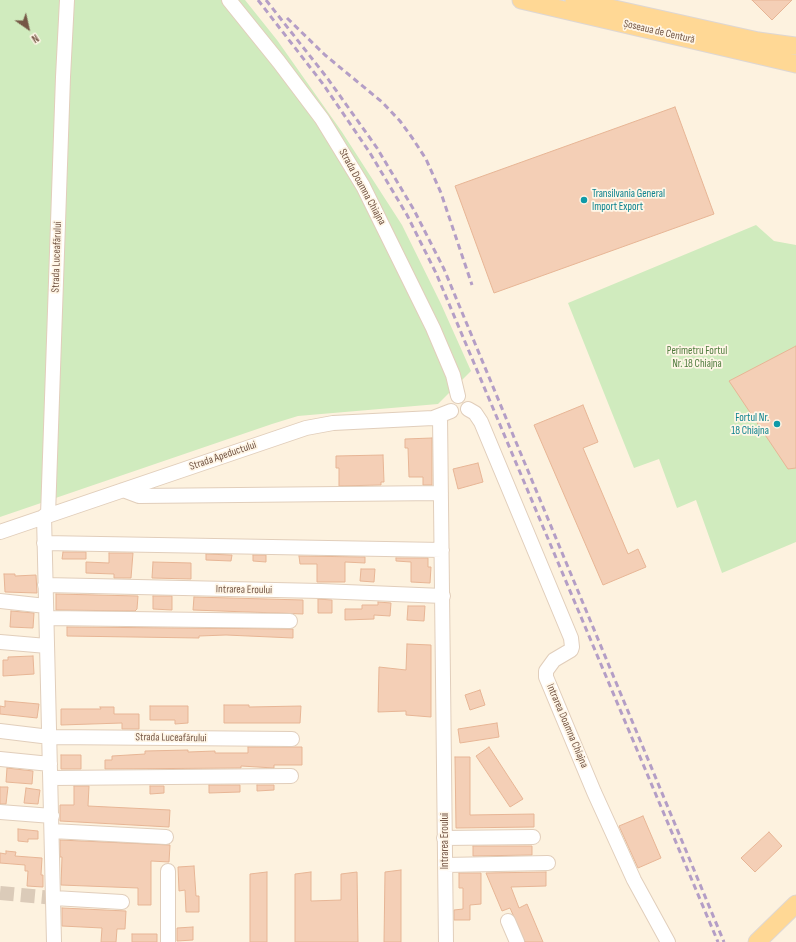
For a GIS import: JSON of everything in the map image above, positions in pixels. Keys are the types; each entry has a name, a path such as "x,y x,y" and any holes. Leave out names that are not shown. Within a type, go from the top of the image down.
{"main road":[{"name":"Șoseaua de Centură","path":"521,0 796,64"},
{"name":"Șoseaua de Centură","path":"574,0 752,40 796,46"},
{"path":"757,942 796,904"}],"street":[{"name":"Strada Luceafărului","path":"54,942 44,543 62,77 67,0"},
{"name":"Strada Doamna Chiajna","path":"229,0 279,62 322,120 363,186 433,328 453,375 458,396"},
{"name":"Intrarea Doamna Chiajna","path":"458,396 467,400 468,409 475,413 481,422 572,644 571,650 557,657 551,663 546,671 546,677 594,792 634,880 668,942"},
{"path":"445,414 451,400 458,396"},
{"name":"Strada Apeductului","path":"0,532 320,425 445,414 459,415 464,414 468,409"},
{"name":"Intrarea Eroului","path":"445,414 441,493 446,942"},
{"path":"123,490 139,496 441,493"},
{"path":"44,543 442,550"},
{"name":"Intrarea Eroului","path":"46,585 321,591 443,596"},
{"path":"0,601 46,612 290,621"},
{"path":"0,642 47,646"},
{"path":"0,731 50,737"},
{"name":"Strada Luceafărului","path":"50,737 292,739"},
{"path":"0,759 50,764"},
{"path":"50,778 291,776"},
{"path":"0,812 52,816"},
{"path":"52,831 166,837"},
{"path":"444,838 533,837"},
{"path":"445,865 548,863"},
{"path":"168,871 168,942"},
{"path":"54,898 122,902"},
{"path":"508,921 518,942"}],"green space":[{"path":"0,0 245,0 277,40 342,132 402,225 441,304 471,371 438,404 298,416 0,517"},
{"name":"Perimetru Fortul Nr. 18 Chiajna","path":"756,225 774,241 796,245 796,542 722,573 696,500 677,508 659,459 634,468 568,303"}],"building":[{"path":"752,0 792,0 772,20"},
{"name":"Transilvania General Import Export","path":"675,107 714,214 494,293 455,186"},
{"name":"Fortul Nr. 18 Chiajna","path":"796,346 796,468 788,469 729,381"},
{"path":"583,405 598,442 583,448 628,554 638,549 646,567 603,585 534,425"},
{"path":"432,438 432,485 423,485 423,477 409,477 408,448 405,448 405,439"},
{"path":"383,455 384,482 381,482 381,485 339,486 339,468 336,468 336,456"},
{"path":"478,463 483,482 458,489 453,469"},
{"path":"63,552 86,552 86,559 62,559"},
{"path":"109,553 133,553 131,578 114,578 114,574 86,573 86,562 109,563"},
{"path":"206,554 232,555 231,561 206,560"},
{"path":"253,555 266,555 266,562 253,561"},
{"path":"299,556 365,557 365,563 345,562 345,582 317,582 317,564 300,564"},
{"path":"396,558 428,558 428,567 431,567 430,583 411,582 411,562 396,561"},
{"path":"153,562 191,563 191,579 152,578"},
{"path":"361,569 375,569 374,582 360,581"},
{"path":"4,574 15,574 15,576 36,575 37,593 5,592"},
{"path":"56,594 138,596 137,609 135,611 56,610"},
{"path":"153,596 172,596 172,610 153,609"},
{"path":"194,597 303,600 303,614 193,610"},
{"path":"318,599 332,600 332,613 318,613"},
{"path":"378,602 391,603 390,616 374,615 374,619 345,620 345,609 362,609 362,605 378,605"},
{"path":"408,606 425,606 424,621 407,620"},
{"path":"11,611 34,613 33,628 10,627"},
{"path":"67,627 293,629 293,638 226,635 199,636 199,638 67,636"},
{"path":"407,644 431,645 431,717 406,715 406,711 378,712 379,667 406,670"},
{"path":"33,656 34,674 3,676 3,660 8,660 8,657"},
{"path":"480,690 485,705 470,710 465,695"},
{"path":"5,701 39,704 37,718 0,714 0,706 5,707"},
{"path":"224,705 249,705 249,707 301,706 300,723 224,723"},
{"path":"150,706 188,706 188,723 175,724 175,720 150,720"},
{"path":"100,707 114,707 114,714 139,714 139,729 122,729 122,723 61,725 61,709 101,709"},
{"path":"497,723 499,737 460,743 458,729"},
{"path":"248,747 302,747 302,765 274,765 274,768 241,766 241,768 105,769 105,760 112,760 112,756 145,754 145,751 188,750 188,752 215,751 215,753 248,753"},
{"path":"489,747 523,799 510,807 476,756"},
{"path":"61,755 81,755 81,769 61,769"},
{"path":"455,757 470,757 470,815 534,814 534,827 456,828"},
{"path":"7,768 33,771 32,784 6,782"},
{"path":"209,785 240,785 240,792 209,793"},
{"path":"257,785 274,785 274,790 257,791"},
{"path":"74,786 89,786 88,806 170,810 169,827 60,821 60,805 74,805"},
{"path":"150,786 164,786 164,793 150,794"},
{"path":"0,787 8,787 6,804 0,804"},
{"path":"26,788 40,790 38,804 24,803"},
{"path":"643,816 661,858 638,868 619,826"},
{"path":"18,829 38,831 38,839 28,839 28,842 18,841"},
{"path":"769,832 782,846 755,872 741,858"},
{"path":"60,840 170,845 169,862 151,861 151,905 138,905 138,888 61,885 62,857 60,857"},
{"path":"473,846 532,846 532,855 473,856"},
{"path":"6,851 16,852 15,856 42,858 41,875 43,875 43,887 27,886 28,871 25,871 25,865 0,863 0,853 6,854"},
{"path":"194,866 196,896 199,896 199,912 186,912 185,890 179,891 178,867"},
{"path":"401,870 401,942 384,942 385,872"},
{"path":"267,872 267,942 250,942 250,874"},
{"path":"311,872 311,901 341,900 341,874 357,872 358,942 295,942 295,874"},
{"path":"546,872 546,886 511,887 519,908 527,904 543,942 525,942 510,908 502,911 486,873"},
{"path":"459,873 481,873 481,904 470,905 470,920 454,920 454,910 463,909 463,888 459,888"},
{"path":"62,908 126,911 125,929 117,929 116,942 101,942 102,928 62,926"},
{"path":"193,927 193,940 177,941 177,928"},
{"path":"132,934 157,934 157,942 132,942"}],"tunnel":[{"path":"0,893 54,898"}],"railway":[{"path":"258,0 323,84 370,153 407,215 436,273 718,942"},
{"path":"266,0 328,79 377,148 414,210 444,269 724,942"},
{"path":"287,18 325,55 382,102 400,121 413,139 426,159 441,193 472,285"}],"place":[{"name":"Transilvania General Import Export","path":"584,200"},
{"name":"Fortul Nr. 18 Chiajna","path":"777,424"}]}
